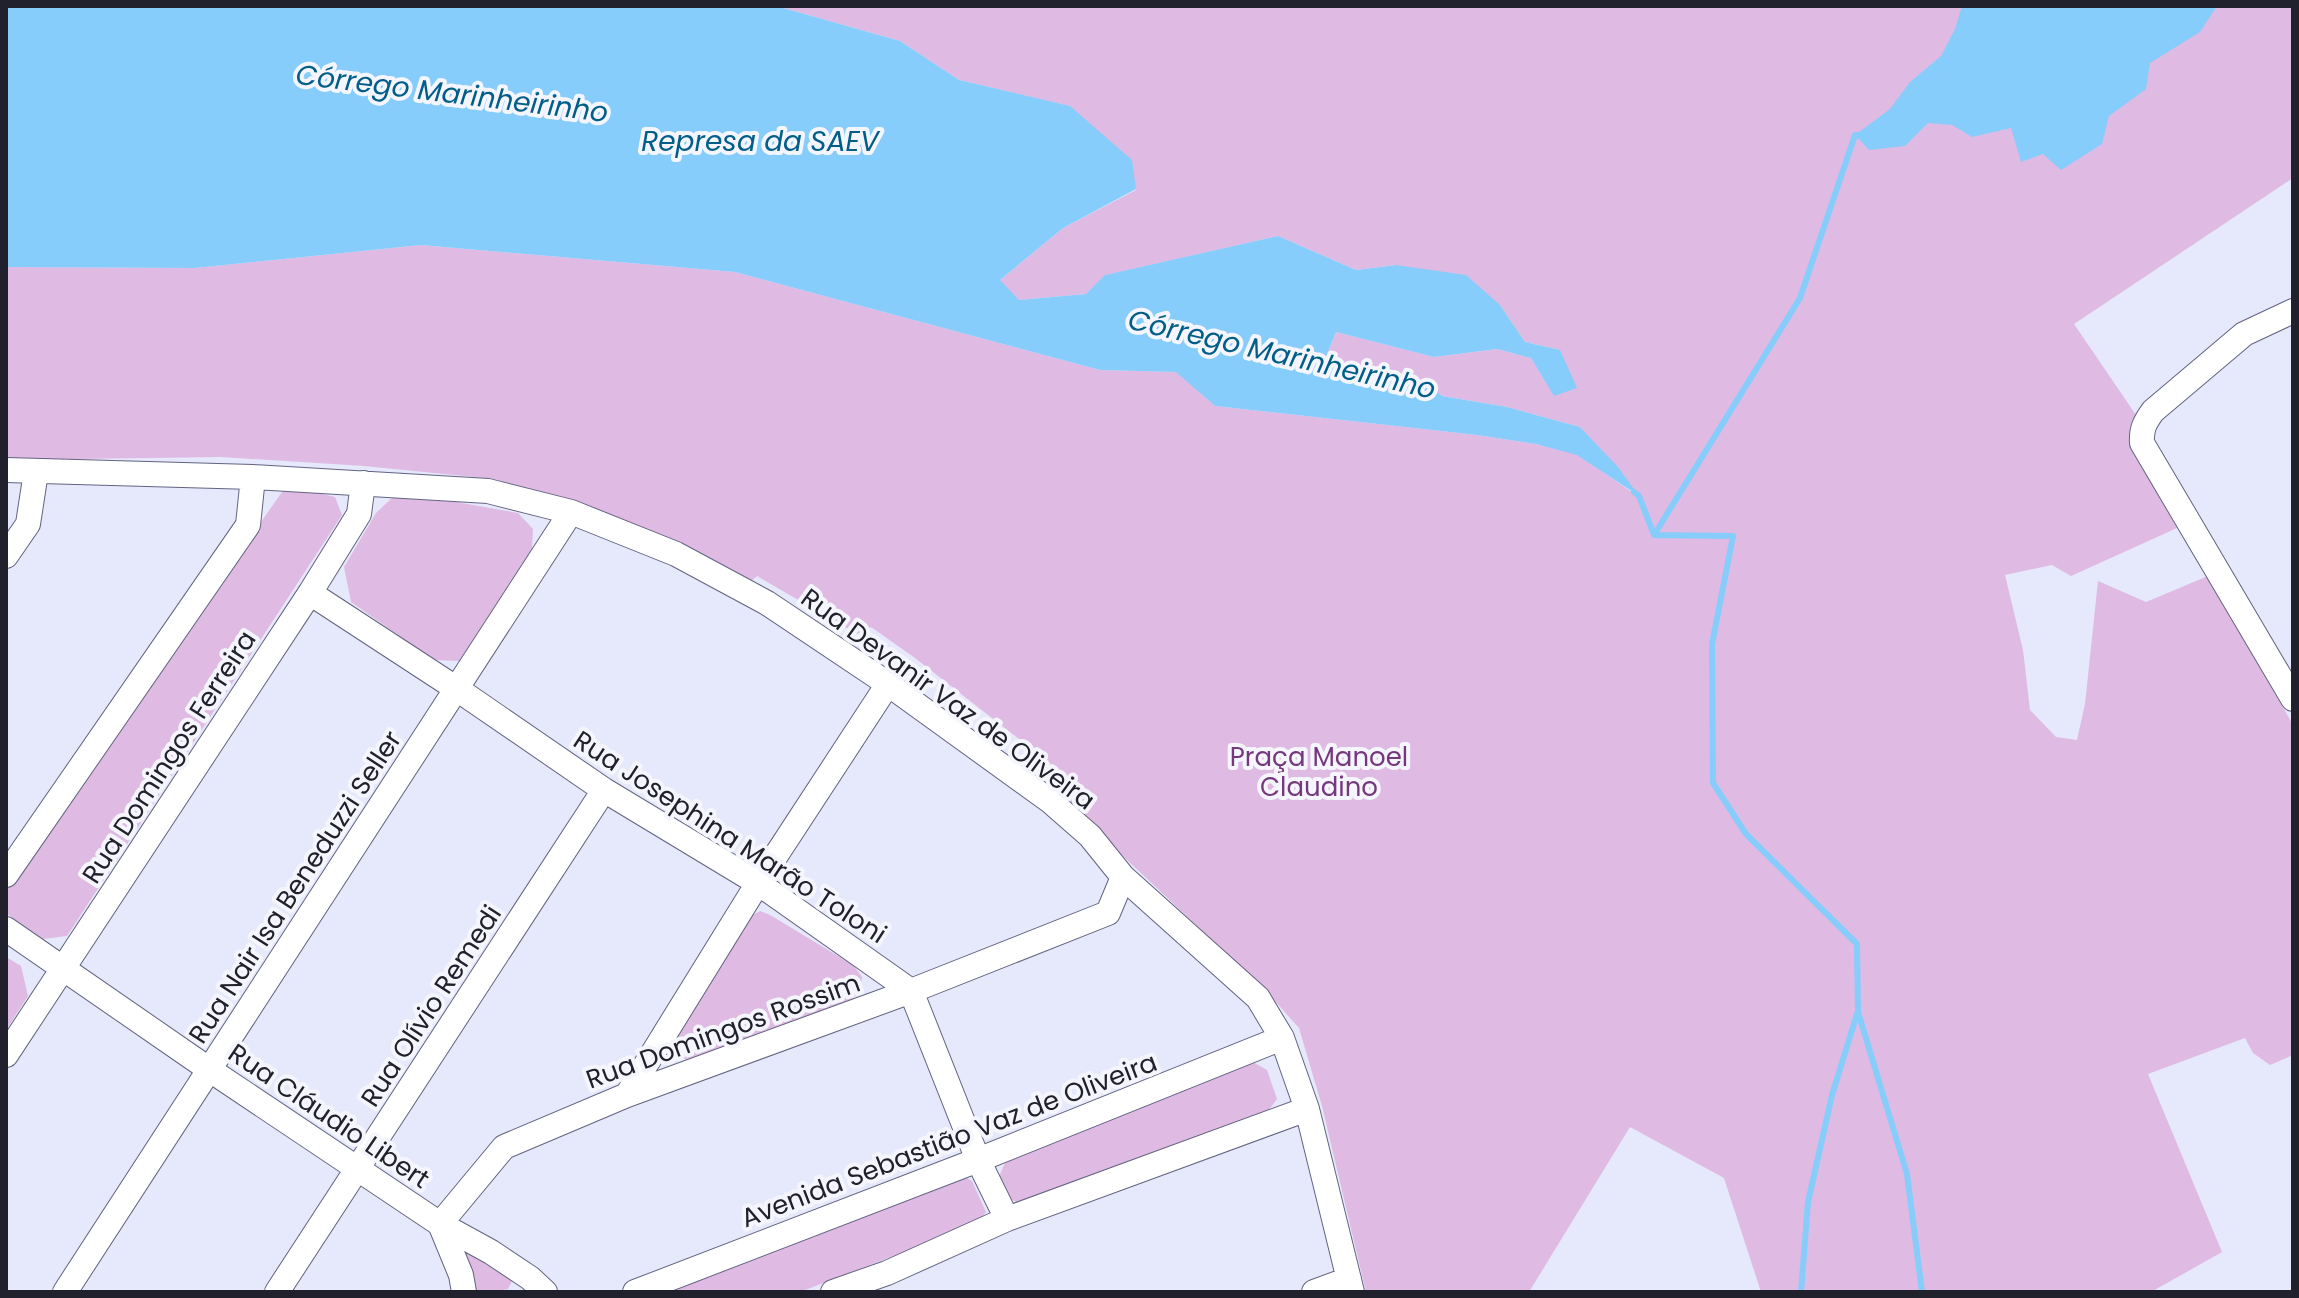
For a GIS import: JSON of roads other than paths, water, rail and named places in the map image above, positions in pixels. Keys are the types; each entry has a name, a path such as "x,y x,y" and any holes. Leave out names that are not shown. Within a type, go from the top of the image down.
{"street":[{"path":"2289,685 2142,443 2141,432 2153,411 2244,334 2293,311"},
{"name":"Rua Devanir Vaz de Oliveira","path":"6,470 253,477 488,491 571,512 676,554 767,603 888,684 1050,801 1090,836 1123,877 1258,998 1282,1038 1307,1109 1351,1285"},
{"path":"6,556 28,524 36,472"},
{"path":"6,875 248,525 253,477"},
{"name":"Rua Domingos Ferreira","path":"6,1055 310,593 359,514 363,483"},
{"name":"Rua Nair Isa Beneduzzi Seller","path":"65,1292 571,512"},
{"name":"Rua Josephina Marão Toloni","path":"310,593 604,790 758,883 911,991"},
{"path":"627,1095 758,883 888,684"},
{"name":"Rua Olívio Remedi","path":"277,1292 604,790"},
{"name":"Rua Domingos Rossim","path":"440,1224 504,1147 627,1095 911,991 1108,913 1123,877"},
{"name":"Rua Cláudio Libert","path":"6,929 440,1224 530,1278 545,1292"},
{"path":"911,991 978,1160 1007,1219"},
{"name":"Avenida Sebastião Vaz de Oliveira","path":"635,1292 978,1160 1282,1038"},
{"path":"833,1292 891,1282 1007,1219 1307,1109"},
{"path":"440,1224 461,1275 464,1292"},
{"path":"1314,1292 1351,1285"}],"water":[{"name":"Represa da SAEV","path":"6,6 776,6 900,41 959,80 1070,106 1132,160 1136,189 1063,228 1000,280 1019,300 1086,294 1105,275 1278,236 1356,270 1396,265 1466,275 1500,305 1525,342 1560,350 1577,388 1554,396 1531,358 1497,349 1434,357 1336,332 1323,364 1370,383 1422,380 1442,396 1507,407 1580,427 1618,467 1639,496 1577,455 1536,444 1215,406 1176,372 1100,370 735,272 421,245 195,268 6,267"},
{"path":"1962,6 2217,6 2200,32 2150,63 2146,89 2109,116 2102,144 2061,170 2043,154 2021,162 2011,128 1972,137 1952,125 1928,123 1905,146 1869,150 1855,135 1890,109 1910,82 1941,56 1955,29"}],"waterway":[{"path":"1654,535 1800,298 1855,135 1862,136"},
{"name":"Córrego Marinheirinho","path":"1634,492 1639,496 1654,535 1733,536 1712,644 1713,783 1746,834 1857,944 1858,1012 1907,1174 1922,1292"},
{"path":"1801,1292 1808,1202 1832,1095 1857,1014"}],"park label":[{"name":"Praça Manoel Claudino","path":"1319,772"}]}
